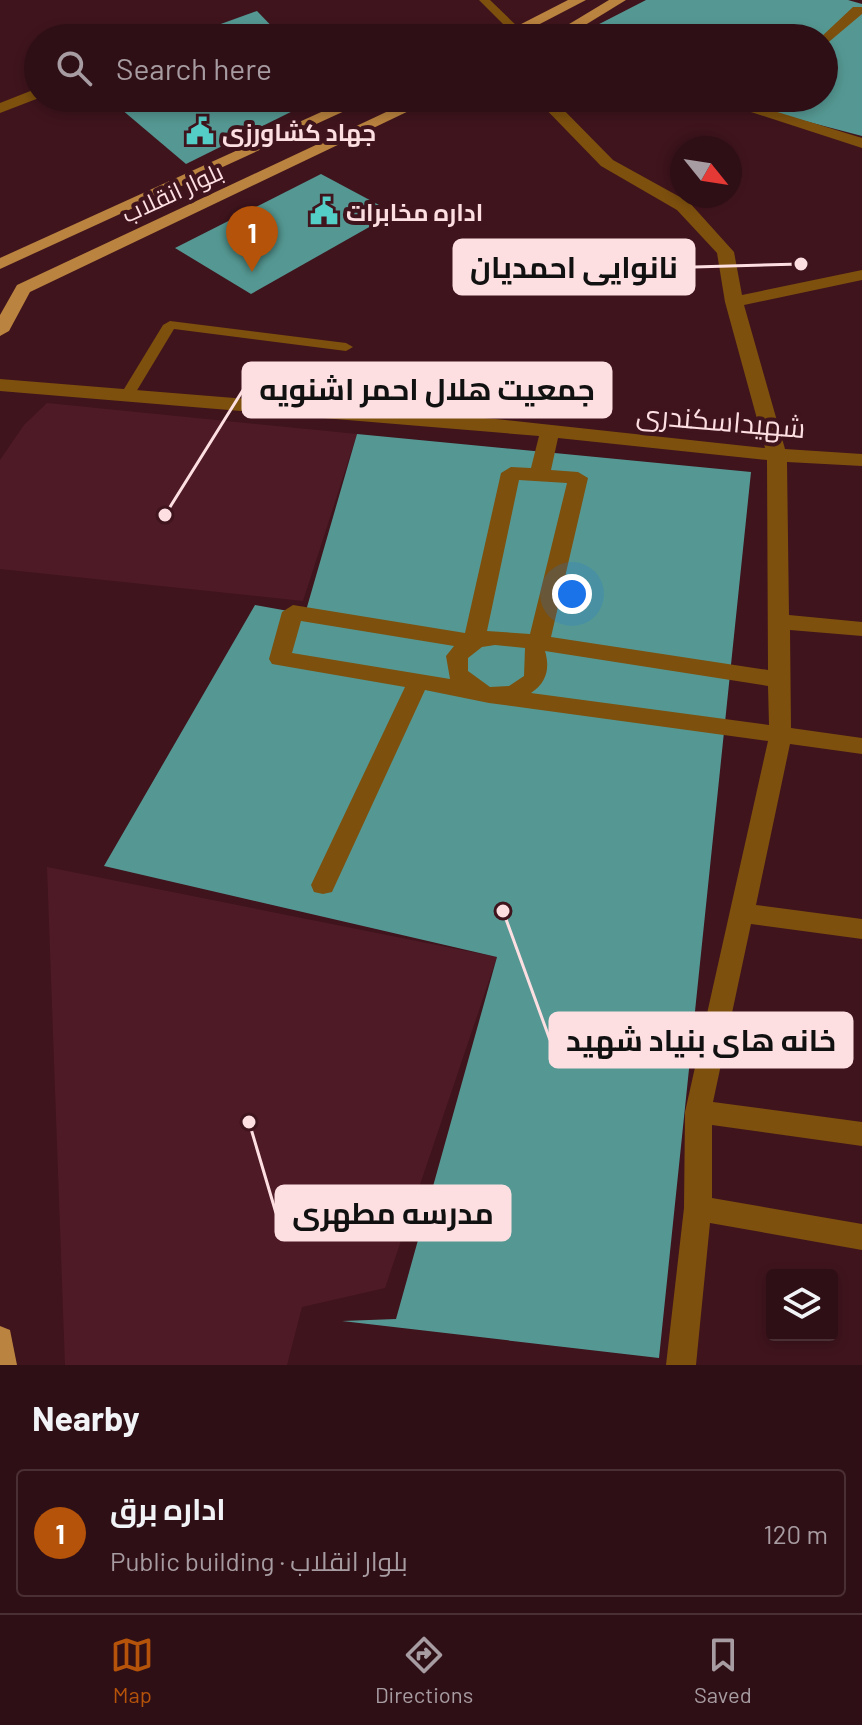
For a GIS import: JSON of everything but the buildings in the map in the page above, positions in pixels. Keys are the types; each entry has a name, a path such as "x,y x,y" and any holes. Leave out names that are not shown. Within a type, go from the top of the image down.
{"main road":[{"path":"530,24 579,0"},
{"path":"579,24 619,0"},
{"name":"بلوار انقلاب","path":"0,264 334,112"},
{"name":"بلوار انقلاب","path":"0,331 23,289 398,112"},
{"path":"0,1340 2,1365"}],"street":[{"path":"838,29 858,10"},
{"path":"0,108 24,99"},
{"path":"557,112 607,163 683,206 725,252 734,302 777,455 780,737 698,1112 698,1208 681,1365"},
{"path":"761,112 862,143"},
{"path":"734,302 862,275"},
{"name":"شهیداسکندری","path":"0,385 862,460"},
{"path":"539,477 550,431"},
{"path":"476,691 465,685 455,666 457,656 474,642 511,473 578,478 539,643 533,653 538,661 534,680 526,687 502,695"},
{"path":"780,680 501,637 474,642 293,612 280,659 780,737 862,746"},
{"path":"780,622 862,629"},
{"path":"323,885 418,682"},
{"path":"742,913 862,929"},
{"path":"698,1112 862,1134"},
{"path":"698,1208 862,1237"}],"lane":[{"path":"484,0 509,24"},
{"path":"128,394 170,325 346,347"}],"shaded area":[{"path":"47,403 357,434 303,601 0,569 0,460 24,425"},
{"path":"47,867 497,957 385,1288 302,1307 287,1365 65,1365"}],"place":[{"name":"جهاد کشاورزی","path":"200,131"},
{"name":"اداره مخابرات","path":"324,211"},
{"name":"نانوایی احمدیان","path":"801,264"},
{"name":"اداره برق","path":"252,272"},
{"name":"جمعیت هلال احمر اشنویه","path":"165,515"},
{"name":"خانه های بنیاد شهید","path":"503,911"},
{"name":"مدرسه مطهری","path":"249,1122"}]}
